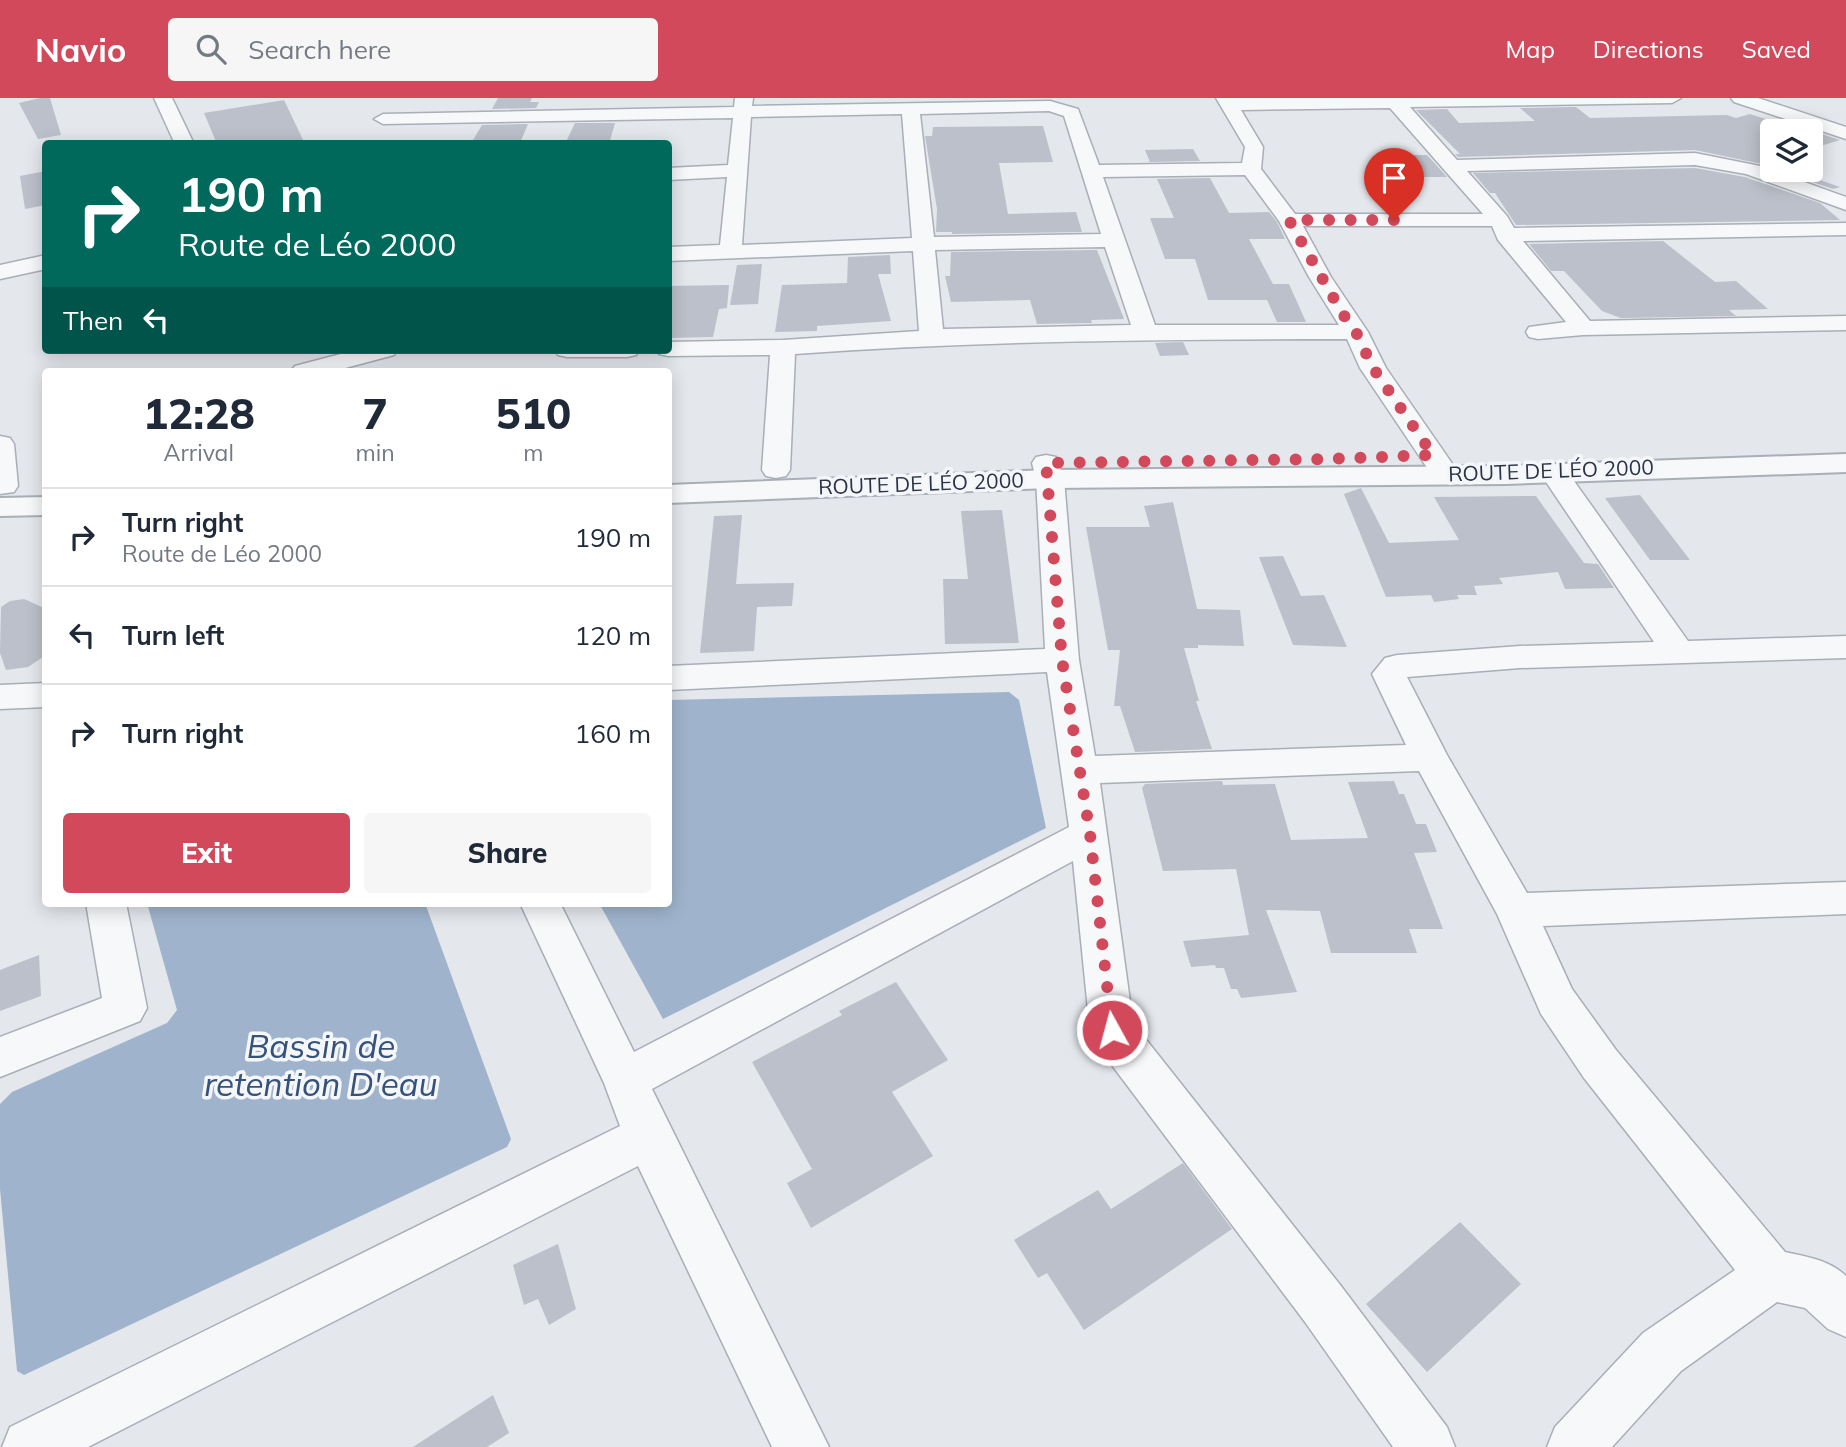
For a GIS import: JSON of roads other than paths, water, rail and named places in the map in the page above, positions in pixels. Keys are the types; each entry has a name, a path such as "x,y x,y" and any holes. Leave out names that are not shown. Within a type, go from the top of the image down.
{"street":[{"path":"163,98 183,140"},
{"path":"1227,101 1395,102 1672,98"},
{"path":"1740,98 1846,133"},
{"path":"1227,101 1254,147 1251,169 1289,220 1342,313 1356,332 1373,368 1439,465"},
{"path":"1395,102 1503,227 1583,328"},
{"path":"730,252 743,105"},
{"path":"396,135 381,111 743,105 911,110 1050,106 1066,109 1072,113 1146,332"},
{"path":"911,110 932,337"},
{"path":"1452,166 1695,159 1718,161 1743,166 1844,202"},
{"path":"1092,171 1251,169"},
{"path":"672,174 736,171"},
{"path":"1289,220 1503,227 1846,229"},
{"path":"672,254 1113,240"},
{"path":"0,272 42,263"},
{"path":"1538,332 1583,328 1846,323"},
{"path":"672,349 783,347 932,337 1146,332 1356,332"},
{"path":"776,470 783,347"},
{"path":"294,368 364,354"},
{"path":"0,444 1,493"},
{"name":"ROUTE DE LÉO 2000","path":"672,474 776,470 1048,471 1439,465 1846,444"},
{"name":"ROUTE DE LÉO 2000","path":"1439,465 1554,473 1846,463"},
{"path":"1048,471 1062,660 1090,834 1112,1030 1323,1304 1427,1447"},
{"name":"ROUTE DE LÉO 2000","path":"672,494 1048,471"},
{"path":"1554,473 1678,651"},
{"path":"1,493 42,487"},
{"path":"1,493 42,505"},
{"path":"1576,1447 1662,1352 1820,1289 1642,1118 1593,1054 1556,1001 1516,910 1430,757 1389,674 1397,666 1520,657 1846,647"},
{"path":"672,678 1062,660"},
{"path":"0,697 42,695"},
{"path":"1081,770 1430,757"},
{"path":"625,1080 1090,834"},
{"path":"1516,910 1846,898"},
{"path":"0,1057 125,1008 107,907"},
{"path":"542,907 625,1080 648,1136 801,1447"},
{"path":"30,1447 648,1136"}],"water":[{"path":"1009,692 1019,700 1046,828 663,1019 601,907 672,907 672,700"},
{"name":"Bassin de retention D'eau","path":"148,907 426,907 511,1139 507,1147 24,1375 17,1371 0,1189 0,1104 12,1092 167,1023 177,1010"}]}
